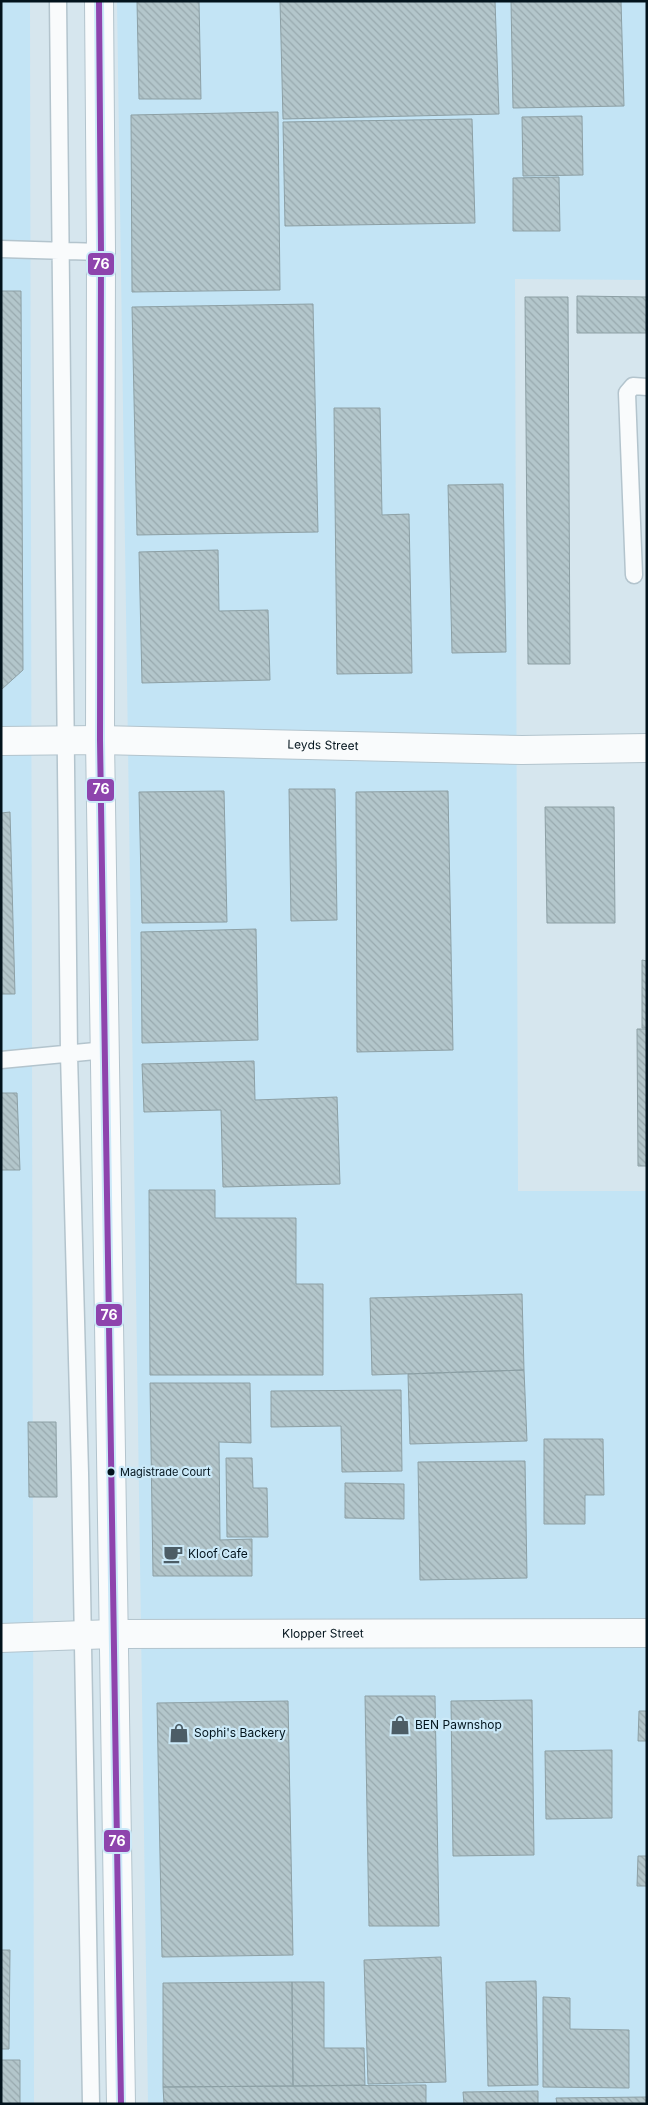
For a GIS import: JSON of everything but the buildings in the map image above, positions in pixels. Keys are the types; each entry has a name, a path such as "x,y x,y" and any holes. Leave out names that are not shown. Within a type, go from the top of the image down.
{"main road":[{"path":"99,1 102,252 100,740 121,2104"},
{"name":"Leyds Street","path":"1,741 65,739 522,750 647,748"},
{"name":"Klopper Street","path":"1,1638 113,1634 647,1633"}],"lane":[{"path":"58,1 62,253 68,1054 80,1473 81,1636 91,2104"},
{"path":"1,249 62,253 102,252"},
{"path":"634,575 627,393 633,386 647,387"},
{"path":"1,1060 106,1050"}],"shaded area":[{"path":"1,1 30,1 34,2104 1,2104"},
{"path":"117,1 647,1 647,280 515,279 518,1191 647,1191 647,2104 148,2104"}],"transit line":[{"name":"76","path":"99,1 101,252 100,740 121,2104"}],"place":[{"name":"Magistrade Court","path":"111,1472"},
{"name":"Kloof Cafe","path":"173,1554"},
{"name":"BEN Pawnshop","path":"400,1725"},
{"name":"Sophi's Backery","path":"179,1733"}]}
